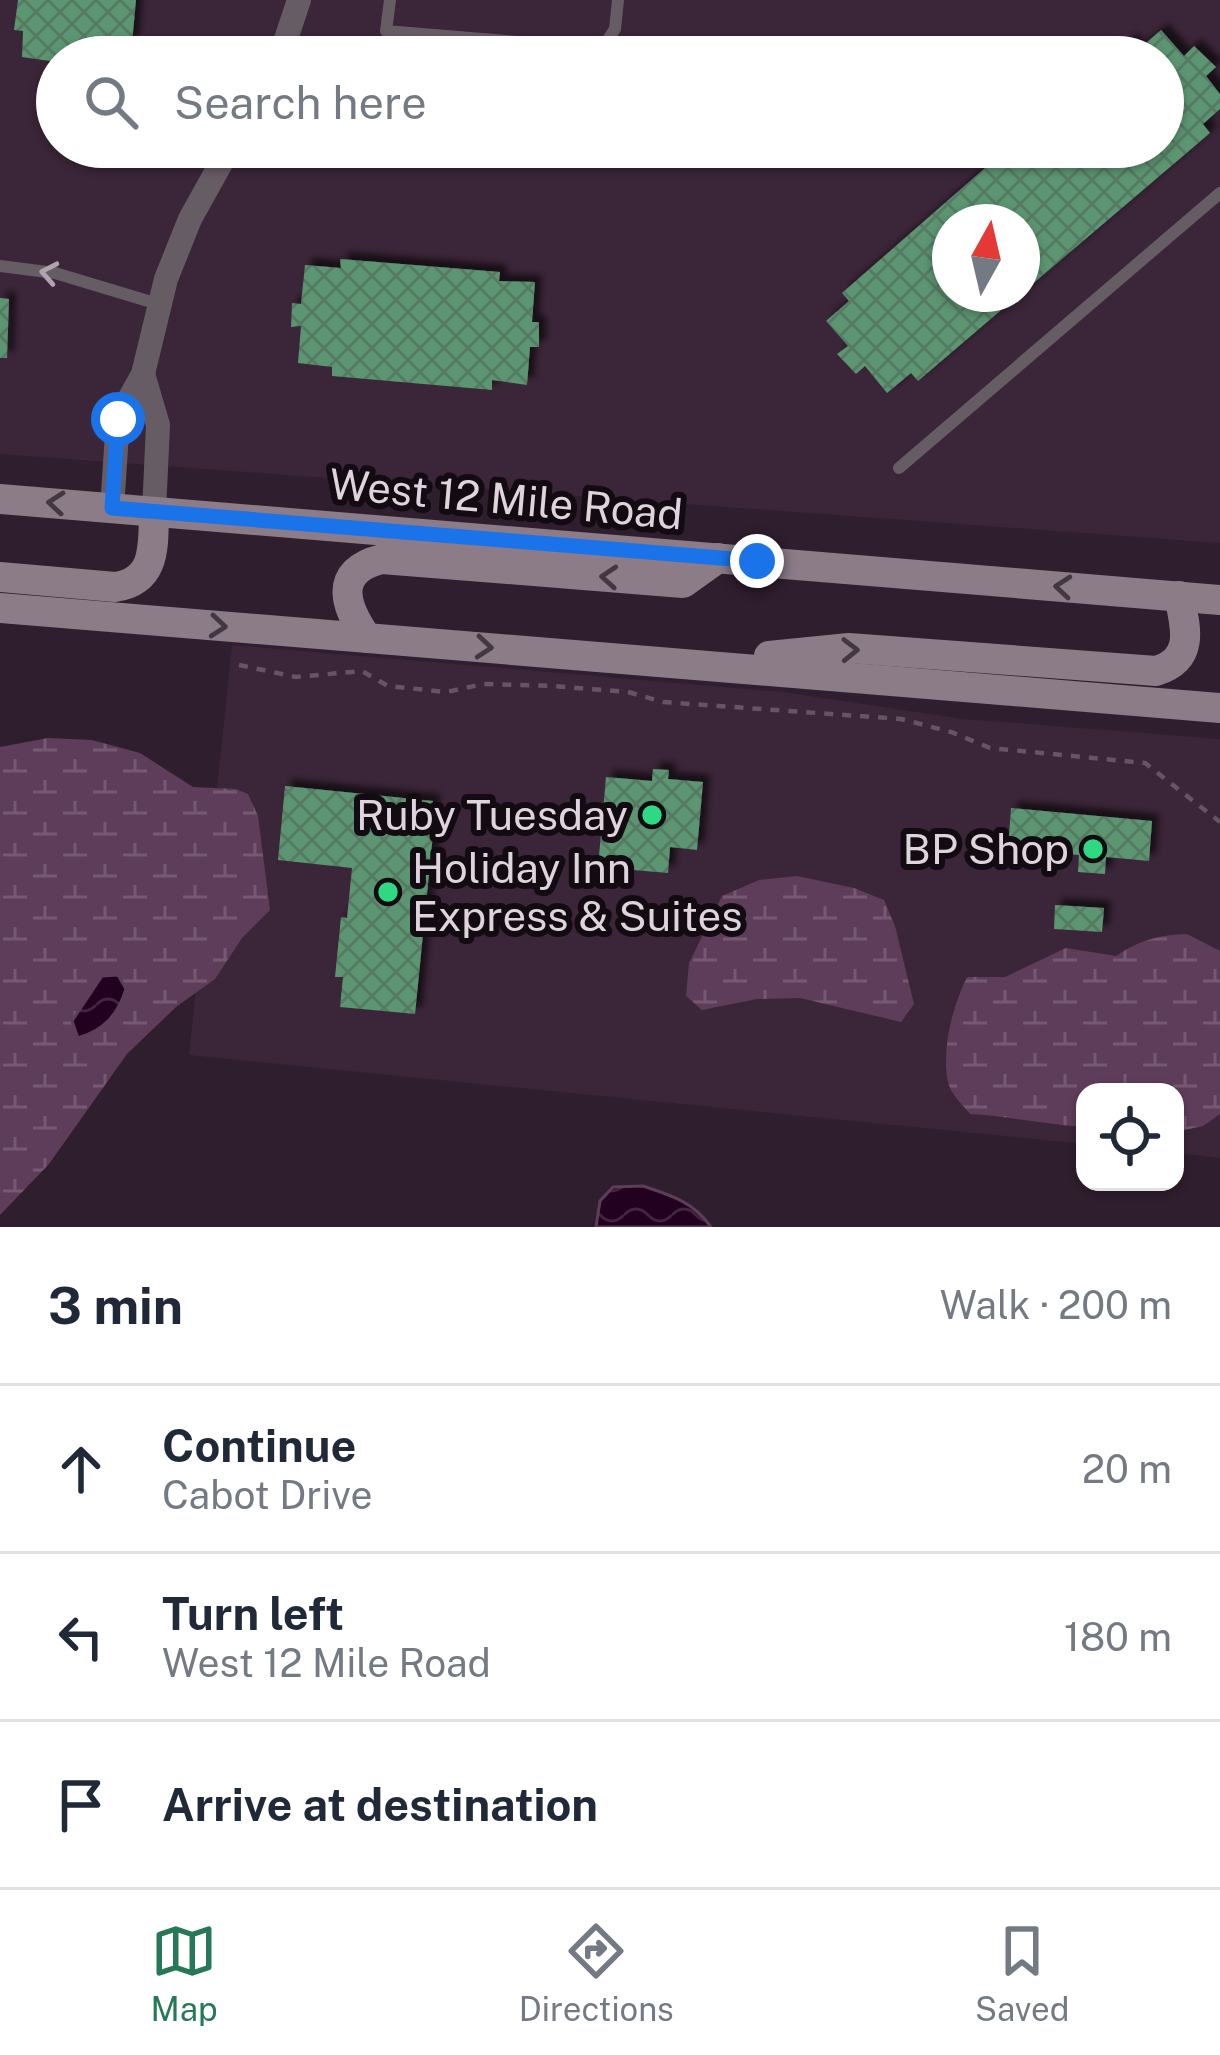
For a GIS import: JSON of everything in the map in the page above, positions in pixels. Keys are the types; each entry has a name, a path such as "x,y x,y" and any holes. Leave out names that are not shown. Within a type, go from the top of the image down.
{"main road":[{"name":"West 12 Mile Road","path":"0,499 1220,600"},
{"path":"0,577 115,586 133,583 151,564 154,512"},
{"path":"367,638 350,615 346,594 354,574 382,559 683,583 718,558"},
{"path":"692,664 849,648 1156,671 1179,659 1186,643 1179,596"},
{"path":"0,608 1220,707"}],"street":[{"path":"287,36 299,0"},
{"path":"112,508 118,419 143,374 158,304 190,219 218,168"},
{"path":"143,374 158,425 154,512"}],"lane":[{"path":"390,0 386,32 434,36"},
{"path":"611,36 618,0"},
{"path":"899,468 1220,194"},
{"path":"0,266 55,273 158,304"}],"path":[{"path":"239,665 296,676 362,671 388,686 446,692 484,684 554,686 628,692 663,702 901,719 990,748 1145,763 1220,822"}],"shaded area":[{"path":"0,0 1220,0 1220,543 0,454"},
{"path":"232,645 783,692 963,719 1220,739 1220,1158 1184,1154 1184,1083 1076,1083 1076,1143 189,1055"}],"green space":[{"path":"48,738 92,740 140,753 193,787 248,794 258,816 270,910 242,938 215,979 176,1007 127,1054 49,1164 0,1215 0,747"},
{"path":"797,876 884,900 914,1004 901,1022 800,998 757,999 702,1010 686,996 689,963 722,896 759,880"},
{"path":"1187,934 1220,951 1220,1114 1203,1126 1184,1130 1184,1083 1076,1083 1076,1126 970,1114 949,1086 946,1069 953,1014 967,977 1005,977 1066,948 1116,956 1167,936"}],"water":[{"path":"118,975 126,989 114,1014 103,1026 78,1038 72,1021 102,976"},
{"path":"643,1186 689,1205 711,1227 596,1227 600,1201 613,1187"}],"building":[{"path":"18,0 136,0 133,36 36,36 36,59 22,57 23,31 14,30"},
{"path":"1194,46 1216,67 1206,76 1220,94 1220,109 1203,124 1210,133 1184,155 1184,56"},
{"path":"985,168 1169,168 1040,278 1040,204 944,204"},
{"path":"932,214 932,312 999,312 918,381 911,373 887,393 865,366 856,374 837,354 848,346 826,321 849,301 842,293"},
{"path":"340,259 500,272 499,281 535,282 532,322 539,322 539,347 530,347 527,385 492,380 492,390 332,376 332,367 298,363 301,326 291,327 292,303 301,304 305,265 341,268"},
{"path":"0,298 9,299 7,358 0,358"},
{"name":"Ruby Tuesday","path":"653,769 669,770 668,779 703,782 697,850 670,847 668,873 598,867 606,777 652,781"},
{"name":"Holiday Inn Express & Suites","path":"285,786 433,801 415,1014 340,1007 343,977 335,977 352,868 278,860"},
{"path":"1011,808 1152,821 1149,861 1106,857 1105,874 1078,872 1079,855 1008,849"},
{"path":"1055,905 1104,908 1102,932 1054,929"}],"place":[{"name":"Ruby Tuesday","path":"652,815"},
{"name":"BP Shop","path":"1093,849"},
{"name":"Holiday Inn Express & Suites","path":"388,892"}],"route":[{"path":"118,419 112,508 757,561"}]}
